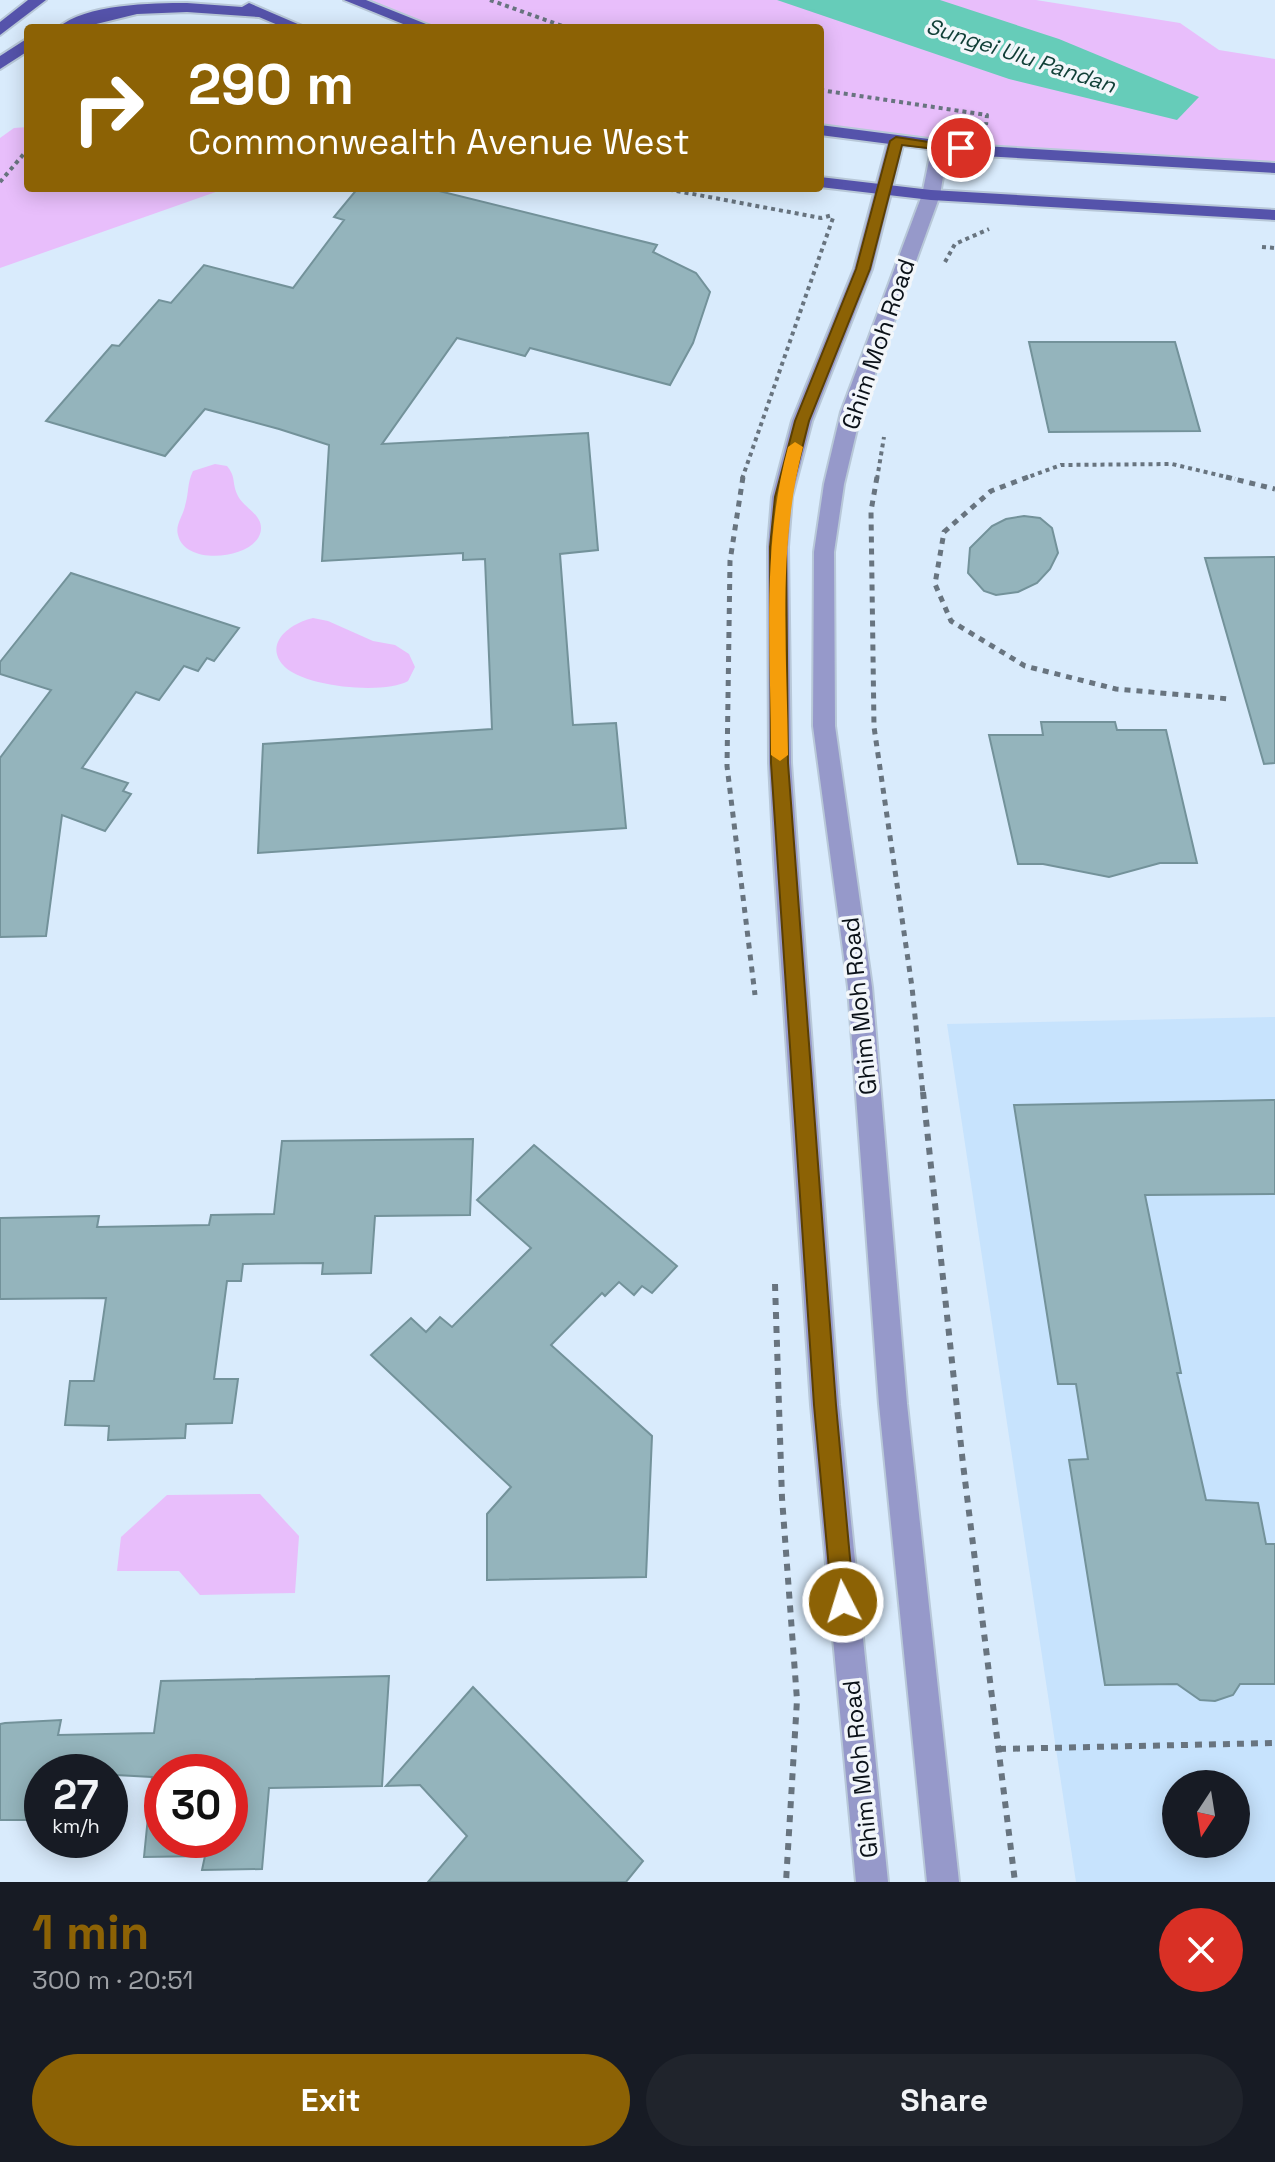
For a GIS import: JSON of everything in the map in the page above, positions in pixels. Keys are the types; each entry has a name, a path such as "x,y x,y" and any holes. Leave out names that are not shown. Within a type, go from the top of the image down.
{"main road":[{"path":"0,30 38,0"},
{"path":"53,24 86,0"},
{"path":"230,0 289,24"},
{"path":"352,0 417,24"},
{"path":"74,24 85,18 134,6 262,13"},
{"path":"1,63 24,49"},
{"path":"824,131 940,146 1275,168"},
{"path":"824,183 931,195 1275,215"}],"street":[{"name":"Ghim Moh Road","path":"872,1882 825,1405 785,846 780,763 778,547 782,497 802,421 853,298 885,191 896,141"},
{"name":"Ghim Moh Road","path":"940,146 931,195 851,412 834,484 824,552 824,726 860,987 891,1390 943,1882"}],"path":[{"path":"490,0 557,24"},
{"path":"824,91 987,115 985,137"},
{"path":"0,182 24,154"},
{"path":"682,192 821,218 834,215"},
{"path":"940,271 955,244 992,228"},
{"path":"1259,247 1275,248"},
{"path":"885,429 871,511 874,727 912,987 963,1464 1015,1882"},
{"path":"1230,699 1116,689 1025,666 951,621 935,584 944,532 991,491 1061,465 1172,464 1275,489"},
{"path":"999,1749 1275,1743"}],"shaded area":[{"path":"352,0 1036,0 1180,23 1219,50 1275,59 1275,168 983,151 824,131 824,24 417,24"},
{"path":"24,127 24,192 216,192 0,268 0,138 14,128"},
{"path":"215,464 227,466 230,470 237,494 258,518 261,528 258,539 249,547 222,556 194,552 184,545 178,535 193,471"},
{"path":"313,618 328,621 373,641 395,645 409,654 415,667 408,681 381,688 363,688 325,683 293,673 278,656 279,641 290,628"},
{"path":"1275,1017 1275,1882 1076,1882 947,1024"},
{"path":"260,1494 299,1536 295,1593 200,1595 179,1571 117,1571 121,1537 167,1495"}],"water":[{"name":"Sungei Ulu Pandan","path":"777,0 940,0 1059,39 1199,97 1177,120 1009,79"}],"building":[{"path":"355,192 443,192 657,245 653,252 696,273 710,292 693,343 670,385 530,348 525,356 457,338 382,444 588,433 598,550 560,554 573,725 616,723 626,828 258,853 263,744 492,729 485,559 463,560 463,553 322,561 329,445 279,429 205,409 165,456 46,421 112,345 119,346 159,300 171,303 204,265 293,288 344,220 334,217"},
{"path":"1029,342 1175,342 1200,431 1049,432"},
{"path":"1024,516 1040,518 1052,528 1058,553 1050,569 1037,583 1018,592 996,595 984,591 968,573 970,548 992,526 1006,519"},
{"path":"1275,557 1275,763 1264,764 1205,558"},
{"path":"71,573 239,628 214,661 207,658 198,671 184,666 159,700 136,692 82,768 128,783 123,791 131,794 105,831 62,815 46,936 0,937 0,758 51,690 0,674 0,662"},
{"path":"1041,722 1115,722 1117,730 1166,730 1197,863 1160,863 1109,877 1043,864 1018,864 989,735 1043,735"},
{"path":"1275,1100 1275,1194 1145,1195 1181,1373 1177,1373 1206,1500 1258,1503 1266,1544 1275,1544 1275,1684 1240,1684 1233,1695 1215,1701 1200,1700 1177,1684 1105,1685 1069,1460 1088,1459 1076,1384 1058,1384 1014,1105"},
{"path":"473,1139 470,1215 375,1216 371,1273 322,1274 323,1263 243,1264 241,1281 227,1281 214,1379 238,1379 232,1423 186,1424 185,1438 108,1440 109,1426 65,1425 70,1381 94,1381 106,1298 0,1299 0,1218 99,1216 97,1227 209,1225 211,1215 274,1214 282,1141"},
{"path":"534,1145 677,1266 652,1293 642,1286 634,1295 619,1282 605,1296 602,1293 551,1345 652,1436 646,1577 487,1580 487,1514 511,1487 371,1355 411,1318 426,1332 440,1317 452,1327 531,1248 477,1200"},
{"path":"389,1676 382,1786 269,1788 262,1869 202,1870 205,1858 248,1858 248,1754 144,1754 144,1777 128,1776 128,1754 24,1754 24,1820 0,1820 0,1724 61,1720 58,1735 154,1733 161,1681"},
{"path":"473,1687 643,1861 626,1882 428,1882 467,1836 420,1785 386,1786"}],"slow traffic":[{"path":"780,755 778,547 782,497 795,447"}],"route":[{"path":"843,1602 825,1405 780,763 778,547 782,497 802,421 869,252 896,141 961,148"}]}
